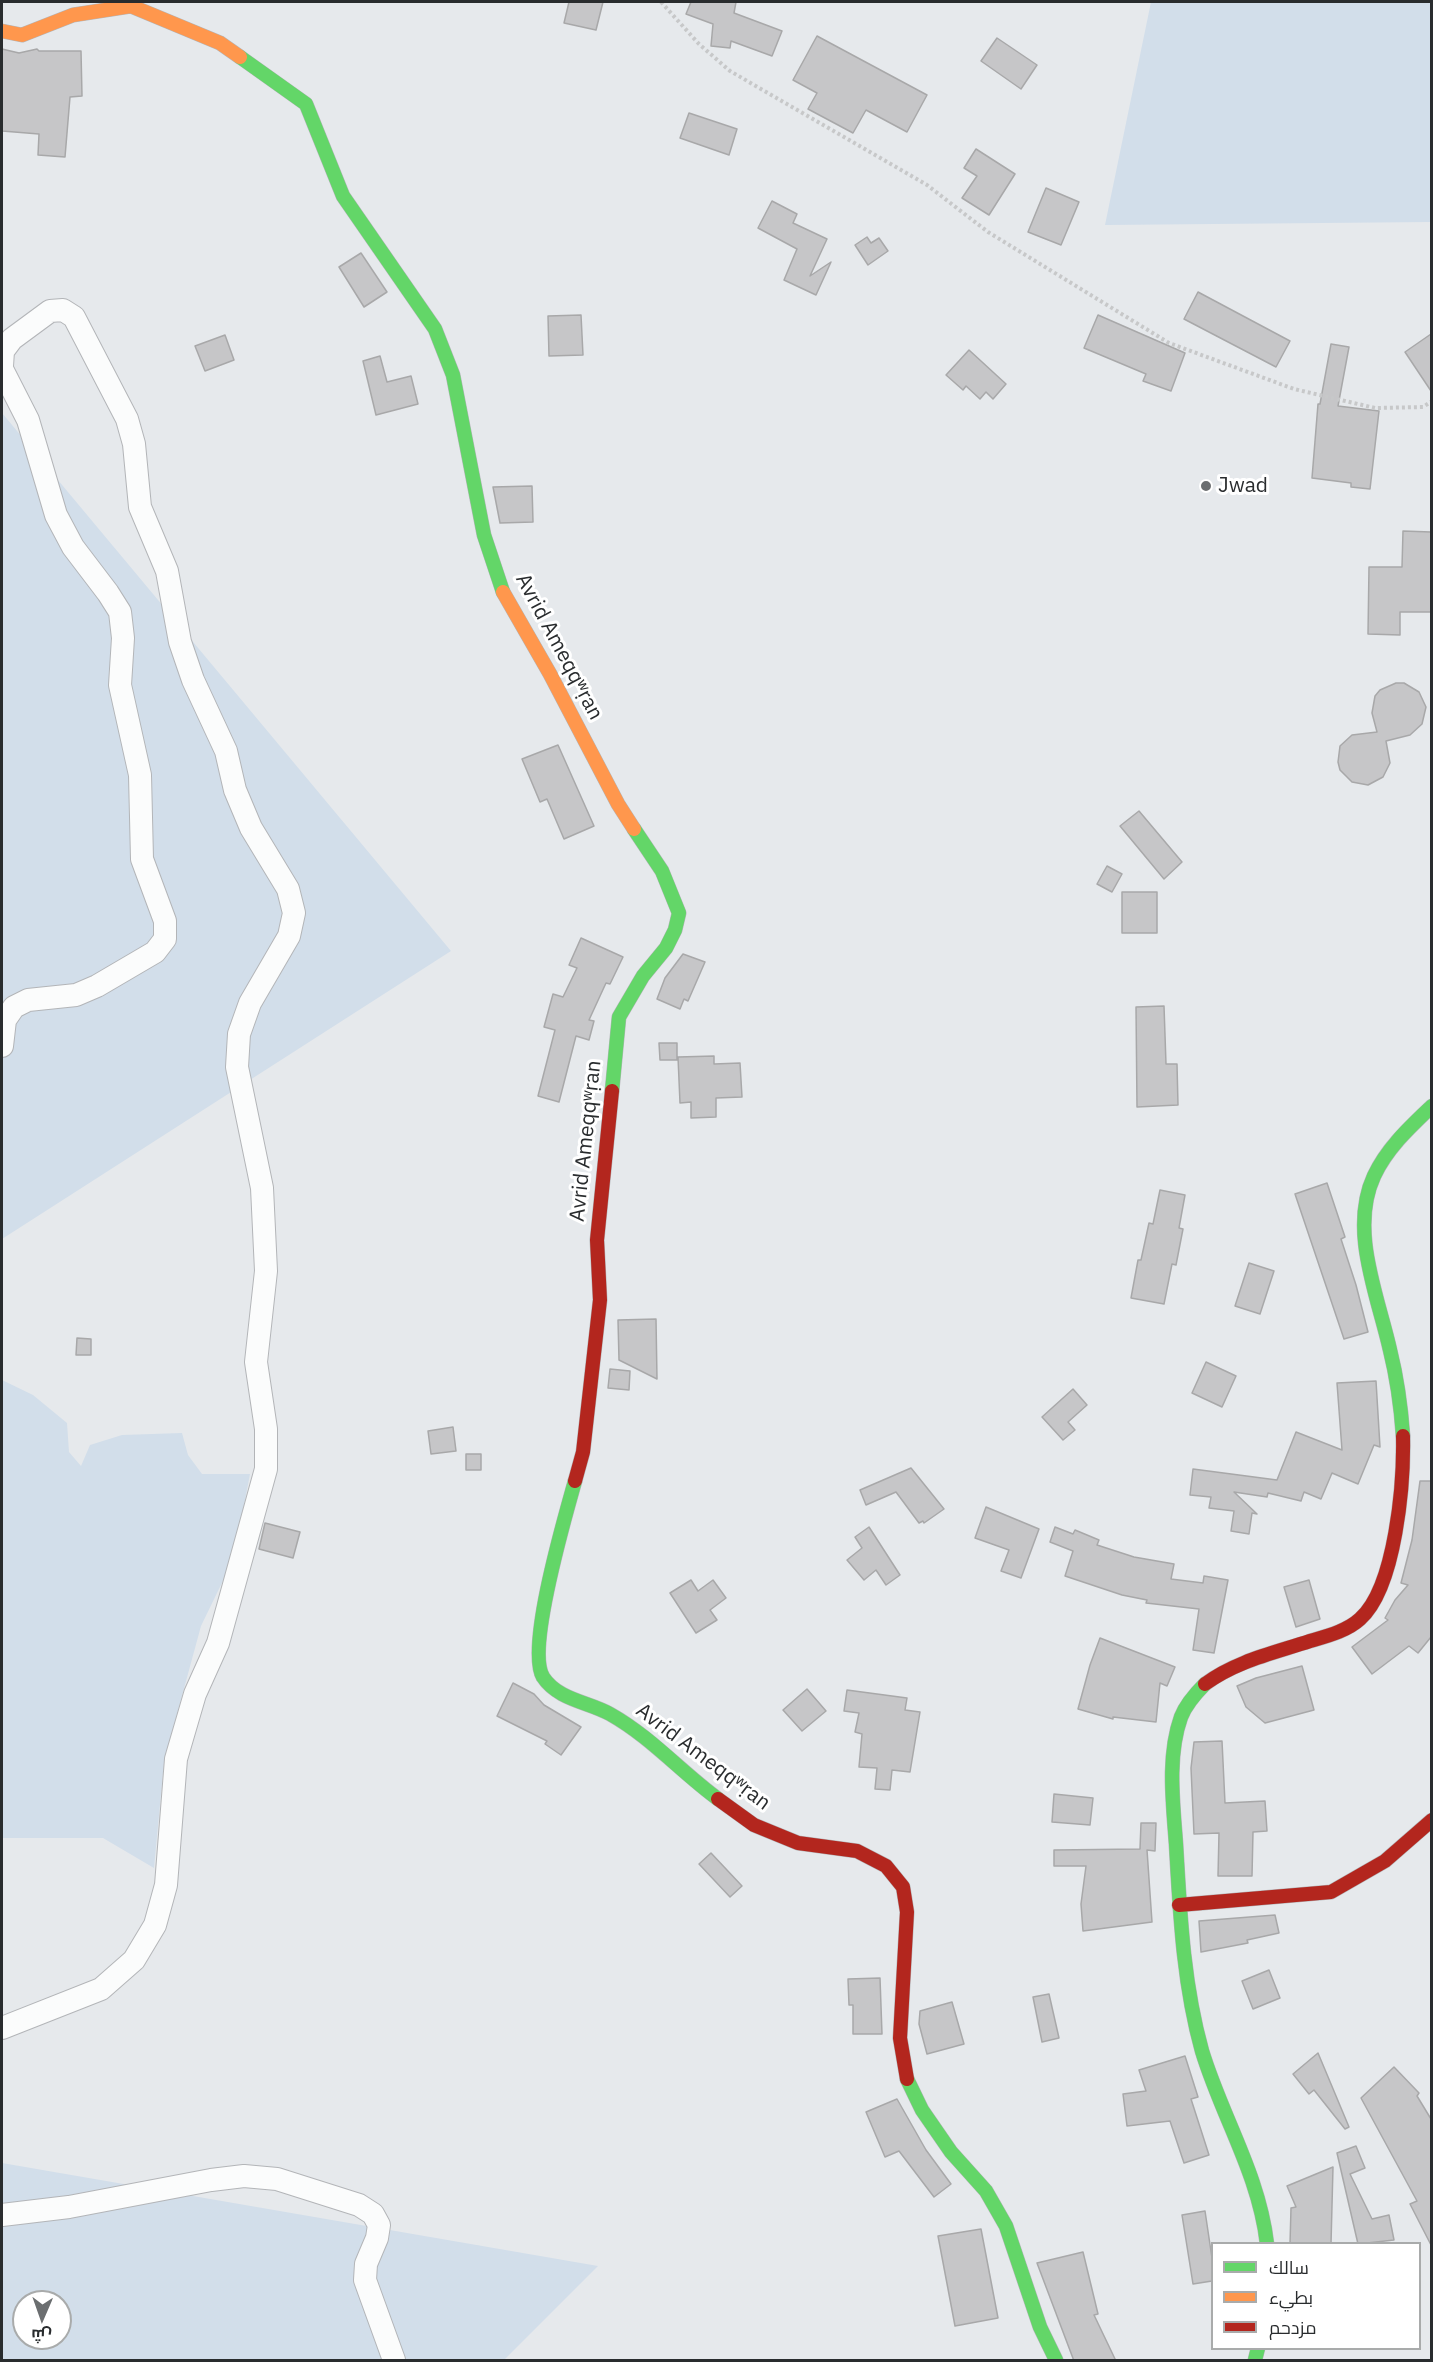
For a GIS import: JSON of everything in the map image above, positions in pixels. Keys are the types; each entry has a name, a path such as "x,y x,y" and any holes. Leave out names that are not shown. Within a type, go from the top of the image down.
{"street":[{"name":"Avrid Ameqqʷṛan","path":"2,31 22,34 73,15 131,6 220,43 306,104 343,196 435,328 453,375 484,535 503,592 550,674 618,804 662,871 679,913 675,930 666,948 643,976 619,1017 607,1164 597,1240 600,1300 583,1452 554,1557 537,1658 543,1677 557,1692 610,1713 652,1742 710,1793 754,1825 798,1843 857,1851 886,1866 903,1887 908,1912 900,2038 906,2077 922,2110 951,2152 986,2191 1006,2226 1040,2327 1056,2361"},
{"path":"2,1046 5,1020 14,1006 28,1000 76,995 155,952 165,939 165,921 142,859 140,775 120,685 123,638 120,612 73,547 56,515 28,420 2,368 3,351 12,339 50,311 63,310 74,317 127,419 134,444 140,507 167,571 180,642 193,680 226,751 236,790 251,828 288,889 294,913 289,936 250,1003 239,1034 238,1045 237,1067 262,1188 266,1271 256,1362 266,1429 266,1469 218,1643 195,1694 178,1750 166,1885 155,1925 134,1960 118,1975 101,1989 2,2028"},
{"path":"1267,2242 1266,2221 1248,2166 1219,2100 1190,2006 1182,1956 1172,1775 1182,1714 1198,1690 1234,1667 1327,1636 1358,1622 1371,1608 1379,1592 1390,1554 1399,1494 1402,1460 1400,1400 1366,1243 1364,1212 1373,1179 1385,1156 1398,1138 1431,1106"},
{"path":"1179,1905 1331,1892 1349,1885 1398,1851 1431,1820"},
{"path":"2,2215 69,2207 244,2176 277,2179 359,2205 373,2214 380,2225 366,2264 365,2280 394,2361"}],"path":[{"path":"661,2 699,44 730,70 927,185 988,232 1169,343 1293,388 1375,408 1423,408 1431,401"}],"shaded area":[{"path":"1151,2 1431,2 1431,222 1105,225"},
{"path":"2,413 451,951 2,1239"},
{"path":"2,1380 33,1395 67,1423 69,1452 81,1466 90,1445 122,1435 182,1433 188,1455 202,1474 250,1474 234,1558 201,1626 164,1762 154,1868 103,1838 2,1838"},
{"path":"2,2163 598,2266 504,2360 2,2360"}],"building":[{"path":"569,2 603,2 596,30 564,23"},
{"path":"691,2 736,2 734,13 782,31 772,56 731,41 730,48 711,46 713,24 686,14"},
{"path":"817,36 927,95 907,132 866,110 853,133 808,109 817,93 793,80"},
{"path":"997,38 1037,65 1021,89 981,61"},
{"path":"2,49 19,53 37,49 39,51 81,51 82,96 70,97 65,157 38,155 39,134 2,131"},
{"path":"689,113 737,129 729,155 680,138"},
{"path":"976,149 1015,174 989,215 962,198 977,176 964,168"},
{"path":"1046,188 1079,202 1061,245 1028,232"},
{"path":"772,201 797,214 793,223 827,239 810,276 831,262 816,295 784,280 797,249 758,228"},
{"path":"867,237 871,243 879,238 888,251 868,265 855,245"},
{"path":"361,253 387,292 364,307 339,267"},
{"path":"1198,292 1290,341 1276,367 1184,319"},
{"path":"581,315 583,355 549,356 548,316"},
{"path":"1098,315 1185,353 1171,391 1143,381 1146,374 1084,348"},
{"path":"1431,334 1431,391 1405,352"},
{"path":"225,335 234,360 205,371 195,346"},
{"path":"1331,344 1349,347 1338,406 1379,411 1370,489 1351,487 1351,483 1312,478 1318,404 1320,404"},
{"path":"969,350 1006,384 993,399 986,392 980,399 966,386 963,390 946,375"},
{"path":"380,356 387,382 411,376 418,404 376,415 363,361"},
{"path":"532,486 533,522 500,523 493,487"},
{"path":"1403,531 1431,532 1431,612 1400,612 1400,635 1368,634 1369,567 1402,567"},
{"path":"1396,683 1404,683 1419,692 1426,707 1422,724 1410,735 1386,741 1390,763 1383,777 1368,785 1352,782 1340,770 1338,762 1340,746 1352,735 1377,732 1372,713 1375,696 1380,690"},
{"path":"558,745 594,826 564,839 547,799 540,802 522,759"},
{"path":"1139,811 1182,862 1164,879 1120,826"},
{"path":"1107,866 1122,874 1112,892 1097,884"},
{"path":"1122,892 1157,892 1157,933 1122,933"},
{"path":"581,938 623,957 610,984 606,983 589,1020 594,1021 589,1040 576,1036 559,1102 538,1096 555,1030 544,1027 553,994 563,997 577,968 569,965"},
{"path":"683,954 705,962 688,1001 684,999 680,1009 657,999 665,978"},
{"path":"1164,1006 1166,1064 1177,1064 1178,1105 1137,1107 1136,1007"},
{"path":"659,1043 677,1043 677,1060 660,1060"},
{"path":"714,1056 714,1064 740,1063 742,1097 716,1098 716,1117 691,1118 691,1102 680,1103 678,1057"},
{"path":"1327,1183 1345,1237 1341,1239 1368,1332 1344,1339 1295,1194"},
{"path":"1160,1190 1185,1195 1179,1228 1183,1229 1176,1265 1172,1264 1164,1304 1131,1298 1138,1260 1141,1260 1149,1223 1153,1224"},
{"path":"1249,1263 1274,1271 1260,1314 1235,1306"},
{"path":"656,1319 657,1379 619,1360 618,1320"},
{"path":"77,1338 91,1339 91,1355 76,1355"},
{"path":"1206,1362 1236,1376 1222,1407 1192,1393"},
{"path":"610,1369 630,1371 629,1390 608,1388"},
{"path":"1376,1381 1380,1447 1374,1445 1358,1484 1332,1473 1321,1499 1304,1492 1301,1501 1268,1493 1267,1497 1234,1492 1257,1514 1252,1513 1249,1534 1231,1531 1234,1511 1209,1508 1211,1497 1190,1495 1193,1469 1277,1480 1296,1432 1342,1450 1337,1383"},
{"path":"1073,1389 1087,1405 1068,1422 1075,1430 1063,1440 1042,1417"},
{"path":"453,1427 456,1451 431,1454 428,1431"},
{"path":"466,1454 481,1454 481,1470 466,1470"},
{"path":"911,1468 944,1509 924,1523 923,1521 919,1523 896,1492 866,1505 860,1490"},
{"path":"1420,1481 1431,1481 1431,1637 1418,1653 1409,1646 1372,1674 1352,1647 1388,1620 1385,1618 1395,1600 1408,1585 1401,1583 1412,1540"},
{"path":"986,1507 1039,1529 1021,1578 1001,1571 1009,1550 975,1538"},
{"path":"265,1523 300,1532 293,1558 259,1549"},
{"path":"869,1527 900,1575 886,1585 876,1570 864,1580 847,1560 862,1548 855,1537"},
{"path":"1055,1527 1073,1534 1075,1530 1099,1540 1097,1545 1134,1557 1174,1564 1171,1579 1203,1583 1204,1576 1228,1580 1214,1653 1193,1650 1199,1609 1146,1603 1147,1600 1122,1595 1065,1576 1073,1551 1050,1542"},
{"path":"691,1580 698,1591 713,1580 726,1598 710,1610 717,1620 696,1633 670,1593"},
{"path":"1309,1580 1320,1619 1296,1627 1284,1587"},
{"path":"1100,1638 1175,1667 1167,1686 1160,1683 1156,1722 1113,1717 1113,1719 1078,1709"},
{"path":"1302,1666 1314,1710 1265,1723 1246,1707 1237,1686 1256,1678"},
{"path":"513,1683 534,1694 544,1705 581,1727 561,1755 545,1744 547,1741 497,1716"},
{"path":"807,1689 826,1711 802,1731 783,1710"},
{"path":"847,1690 907,1698 905,1710 920,1712 910,1772 892,1770 890,1790 875,1789 877,1768 859,1767 862,1734 855,1732 859,1713 844,1711"},
{"path":"1222,1741 1225,1803 1265,1801 1267,1831 1253,1832 1252,1876 1218,1876 1219,1833 1194,1834 1191,1768 1194,1742"},
{"path":"1054,1794 1093,1798 1090,1825 1052,1822"},
{"path":"1141,1823 1156,1823 1155,1851 1147,1850 1152,1922 1083,1931 1081,1904 1086,1866 1054,1866 1054,1850 1140,1849"},
{"path":"711,1853 742,1886 730,1897 699,1864"},
{"path":"1275,1915 1279,1933 1247,1940 1248,1943 1201,1952 1199,1921"},
{"path":"1269,1970 1280,1998 1253,2009 1242,1981"},
{"path":"880,1978 882,2034 853,2034 853,2005 849,2005 848,1979"},
{"path":"1049,1994 1059,2038 1042,2042 1033,1997"},
{"path":"952,2002 964,2044 927,2054 919,2024 920,2011"},
{"path":"1318,2053 1349,2127 1345,2129 1314,2090 1309,2094 1293,2074"},
{"path":"1185,2056 1198,2097 1191,2099 1209,2155 1184,2163 1170,2121 1127,2126 1123,2094 1146,2091 1139,2070"},
{"path":"1394,2067 1419,2093 1417,2096 1431,2119 1431,2245 1410,2204 1417,2201 1361,2098"},
{"path":"897,2099 926,2150 951,2184 934,2197 899,2151 885,2157 866,2112"},
{"path":"1356,2146 1365,2168 1350,2174 1372,2219 1389,2215 1394,2240 1358,2242 1337,2153"},
{"path":"1333,2167 1331,2242 1290,2242 1291,2208 1296,2207 1287,2186"},
{"path":"1205,2211 1211,2251 1211,2281 1193,2284 1182,2215"},
{"path":"981,2229 998,2318 955,2326 938,2236"},
{"path":"1083,2252 1098,2314 1094,2315 1116,2361 1074,2361 1037,2263"}],"traffic: fast":[{"path":"240,57 306,104 343,196 435,329 453,375 484,535 503,592"},
{"path":"612,1091 619,1017 643,976 666,948 675,930 679,913 662,871 634,829"},
{"path":"1403,1436 1395,1371 1368,1263 1364,1218 1367,1197 1374,1176 1385,1156 1432,1106"},
{"path":"575,1481 556,1551 543,1612 539,1640 539,1662 543,1677 549,1685 565,1696 602,1710 625,1723 718,1799"},
{"path":"1205,1684 1191,1699 1181,1717 1172,1764 1183,1948 1190,2000 1202,2051 1248,2170 1263,2218 1267,2242"},
{"path":"907,2079 922,2110 951,2152 986,2191 1006,2226 1040,2327 1056,2360"},
{"path":"1255,2360 1258,2350"}],"traffic: slow":[{"path":"2,31 22,35 73,15 131,6 220,43 240,57"},
{"path":"503,592 550,674 618,804 634,829"}],"traffic: jam":[{"path":"575,1481 583,1452 600,1300 597,1240 612,1091"},
{"path":"1205,1684 1242,1663 1343,1630 1360,1619 1372,1604 1390,1559 1395,1533 1402,1480 1403,1436"},
{"path":"718,1799 754,1825 798,1843 857,1851 886,1866 903,1887 907,1912 900,2038 907,2079"},
{"path":"1179,1905 1331,1892 1385,1861 1432,1820"}],"place":[{"name":"Jwad","path":"1206,486"}]}
